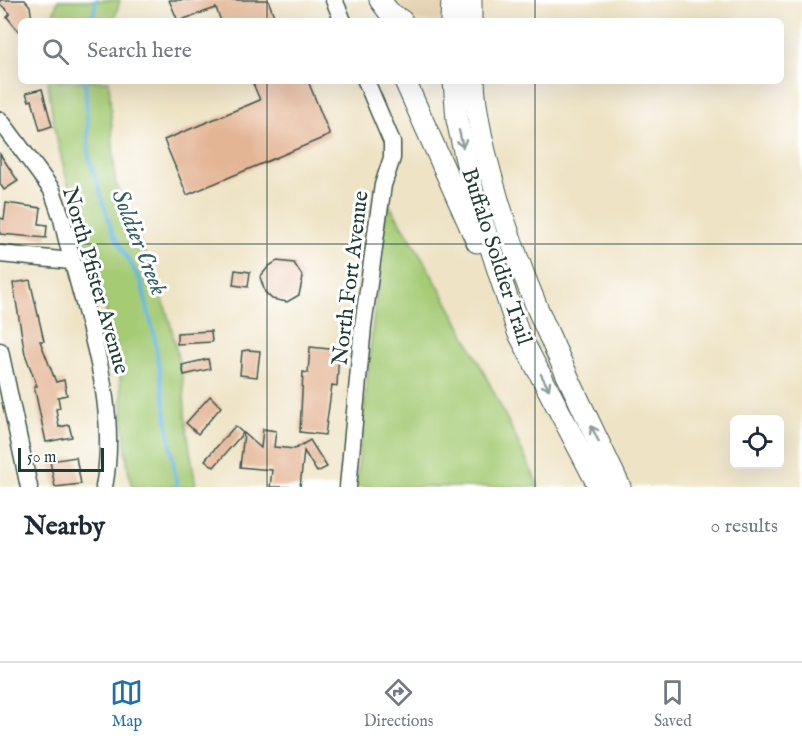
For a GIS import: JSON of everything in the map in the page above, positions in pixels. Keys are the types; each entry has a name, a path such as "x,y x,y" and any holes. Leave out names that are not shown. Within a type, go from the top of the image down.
{"main road":[{"path":"379,0 381,18"},
{"path":"379,0 398,18"},
{"path":"451,18 452,0"},
{"path":"471,0 471,18"},
{"path":"406,84 518,332"},
{"name":"Buffalo Soldier Trail","path":"454,84 457,120 474,196 518,332 599,487"},
{"path":"474,84 487,160 503,222 546,332 620,487"}],"street":[{"path":"334,0 342,18"},
{"name":"North Fort Avenue","path":"348,487 363,326 383,185 392,158 392,142 367,84"},
{"name":"North Pfister Avenue","path":"0,120 52,190 106,397 108,431 104,487"},
{"path":"0,254 71,261"},
{"path":"0,351 29,487"}],"shaded area":[{"path":"380,0 454,0 452,18 399,18"}],"green space":[{"path":"58,0 120,0 115,18 52,18"},
{"path":"48,84 109,84 115,180 130,222 156,276 171,326 183,381 186,424 196,487 132,487 117,360 100,290 69,187 53,117"},
{"path":"386,200 449,305 539,487 356,487"}],"building":[{"path":"0,0 25,0 30,6 32,18 18,18 18,30 7,17 10,13 0,4"},
{"path":"169,0 268,0 275,18 220,18 216,8 187,18 177,18"},
{"path":"253,84 309,84 330,135 187,195 164,140 260,100"},
{"path":"42,89 52,126 40,130 32,100 29,101 26,93"},
{"path":"0,154 18,181 4,190 0,184"},
{"path":"6,203 41,208 39,224 47,225 46,238 0,234 0,218 4,219"},
{"path":"277,261 294,263 303,277 299,295 287,302 272,299 265,292 260,277 269,266"},
{"path":"235,270 250,272 248,287 233,285"},
{"path":"30,280 44,341 40,341 56,382 64,380 67,395 58,397 60,408 56,409 59,427 69,425 72,437 46,442 34,386 37,386 25,354 13,283"},
{"path":"211,331 212,342 177,344 177,333"},
{"path":"310,347 339,350 337,386 332,385 325,435 300,432 303,372 308,373"},
{"path":"242,351 260,351 257,377 240,375"},
{"path":"208,359 210,369 184,375 182,365"},
{"path":"210,396 221,407 198,434 186,423"},
{"path":"235,426 243,433 214,467 205,460"},
{"path":"263,429 276,431 274,447 295,449 310,440 327,467 317,472 304,451 300,487 270,487 272,470 240,467 244,433 261,448"},
{"path":"76,457 81,484 55,487 50,461"}],"waterway":[{"name":"Soldier Creek","path":"93,18 96,0"},
{"name":"Soldier Creek","path":"85,84 89,158 113,233 141,282 154,334 177,487"}]}
